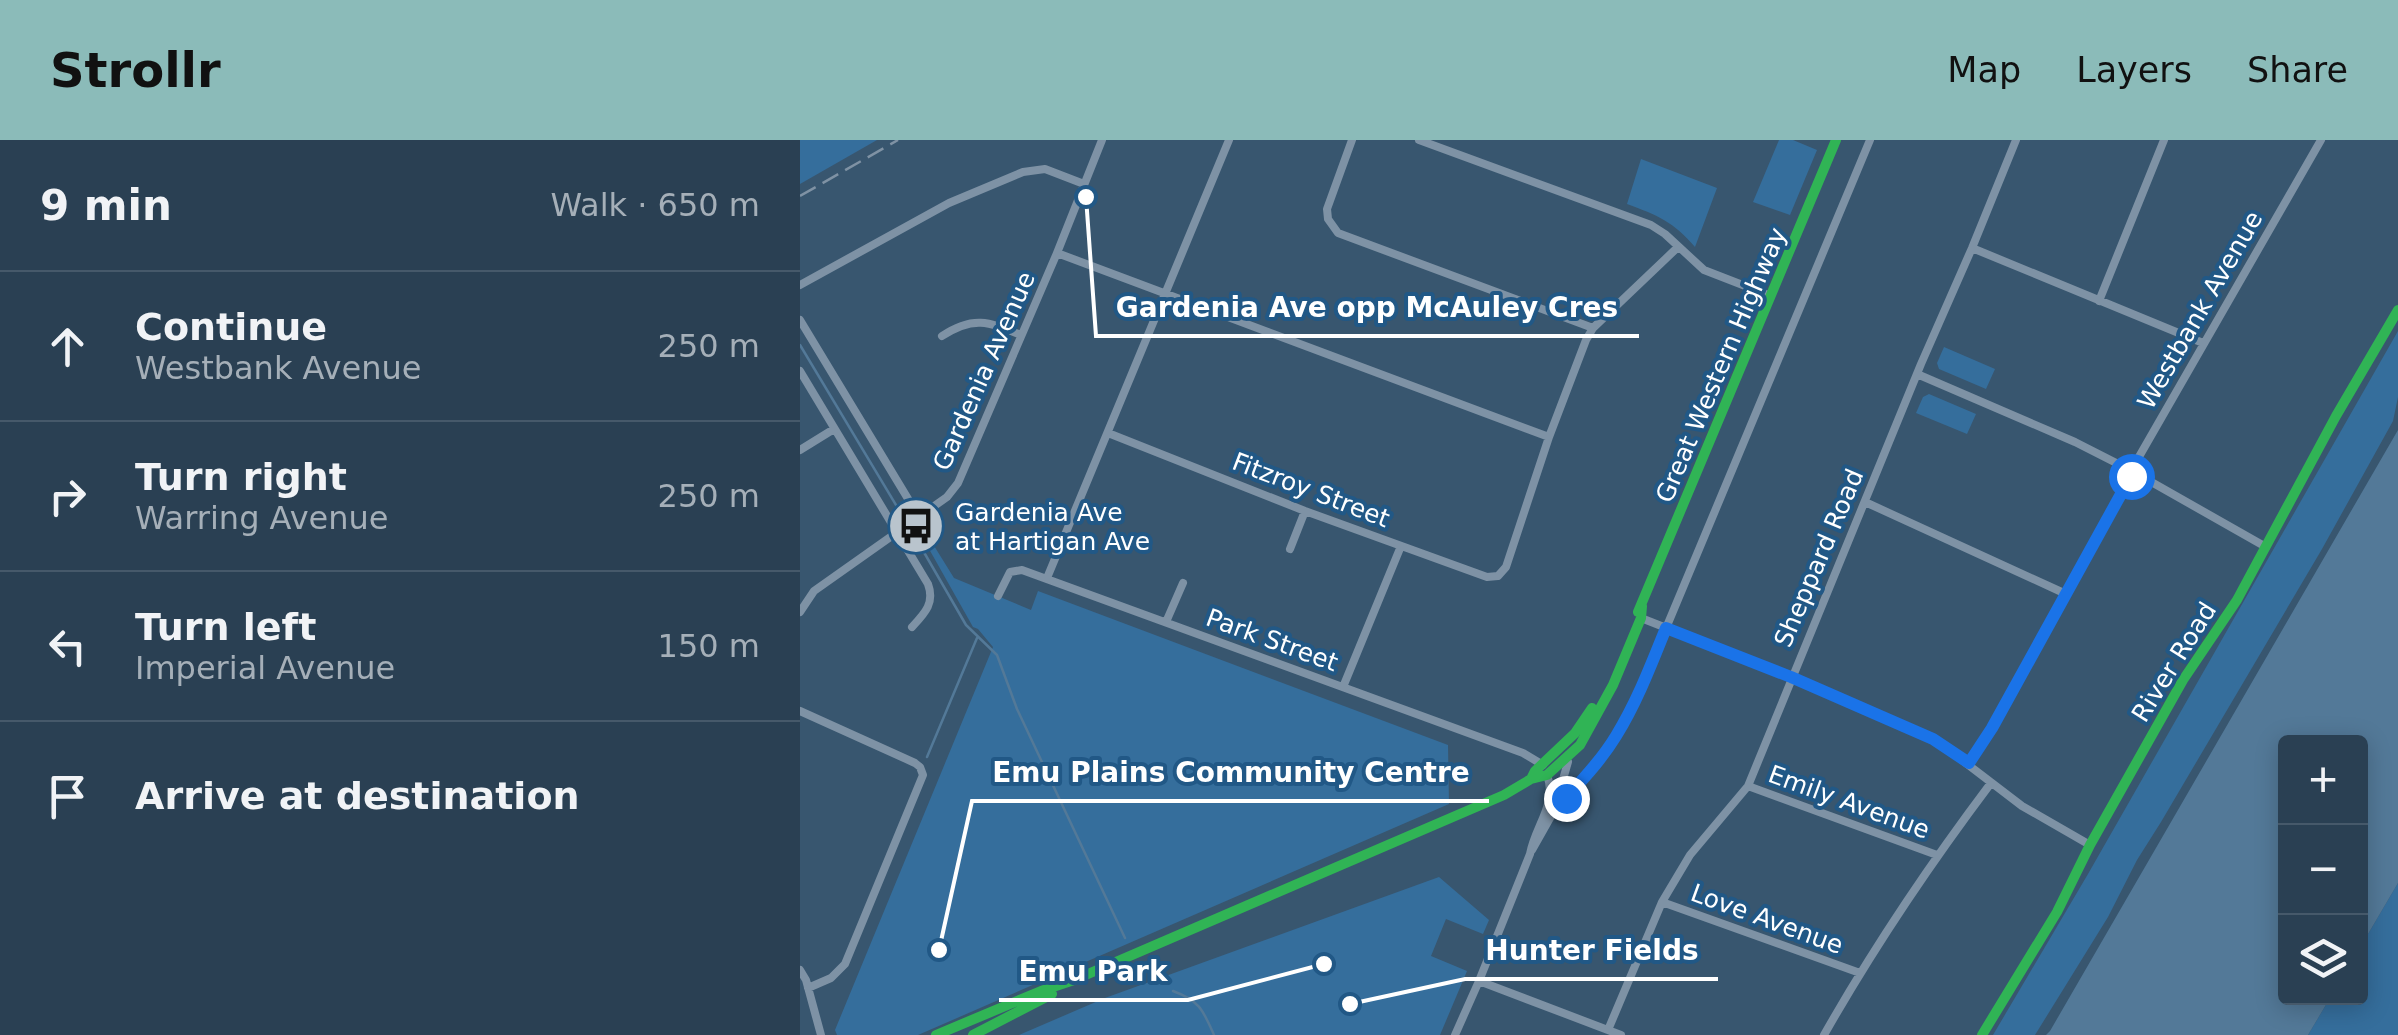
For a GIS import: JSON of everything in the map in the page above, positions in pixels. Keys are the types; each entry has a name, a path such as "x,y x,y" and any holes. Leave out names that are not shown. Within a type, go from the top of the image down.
{"main road":[{"name":"Great Western Highway","path":"936,1035 1074,980 1504,794 1570,756 1597,717 1836,140"},
{"name":"River Road","path":"1982,1035 2047,930 2182,680 2237,600 2398,310"},
{"name":"Great Western Highway","path":"1545,770 1585,720 1635,616 1642,612"},
{"name":"Great Western Highway","path":"973,1035 1074,980"}],"street":[{"name":"Gardenia Avenue","path":"800,612 803,597 947,496 963,475 1102,140"},
{"path":"1047,578 1229,140"},
{"path":"1352,140 1327,210 1328,220 1338,233 1593,328"},
{"path":"1419,140 1651,225 1711,274 1771,296"},
{"path":"1554,811 1592,770 1636,700 1870,140"},
{"name":"Sheppard Road","path":"1608,1030 1662,902 1690,855 1748,786 2016,140"},
{"path":"2099,301 2164,140"},
{"name":"Westbank Avenue","path":"1969,763 2322,140"},
{"path":"800,286 949,203 1023,172 1045,169 1084,184"},
{"path":"1056,254 1550,437 1593,328 1678,247"},
{"path":"1972,248 2204,344"},
{"path":"800,320 919,517"},
{"path":"942,336 978,321 1021,335"},
{"path":"800,371 930,591 929,606 912,627"},
{"path":"1917,374 2075,442 2266,547"},
{"path":"800,450 834,429"},
{"name":"Fitzroy Street","path":"1108,433 1487,577 1500,575 1506,566 1550,437"},
{"path":"1865,502 2066,594"},
{"path":"1290,549 1305,511"},
{"path":"1343,687 1401,546"},
{"name":"Park Street","path":"998,596 1008,575 1022,570 1523,753 1545,770"},
{"path":"1166,622 1183,583"},
{"path":"1642,612 1666,628 1933,739 2027,810 2090,846"},
{"path":"800,712 922,769 922,780 845,964 831,978 808,988"},
{"path":"1454,1035 1530,854 1554,811 1570,756"},
{"path":"1530,854 1532,840 1552,795 1545,770"},
{"path":"1824,1035 1937,855 1991,783"},
{"name":"Emily Avenue","path":"1748,786 1937,855"},
{"name":"Love Avenue","path":"1662,902 1860,973"},
{"path":"800,970 821,1035"},
{"path":"1479,981 1621,1035"}],"shaded area":[{"path":"800,140 877,140 800,184"},
{"path":"1779,140 1793,140 1817,150 1790,215 1753,202"},
{"path":"1641,159 1717,188 1695,247 1664,220 1627,204"},
{"path":"2398,331 2398,397 2393,421 2322,549 2035,1035 1993,1035 2088,874"},
{"path":"1944,347 1995,369 1986,389 1939,369 1937,363"},
{"path":"1929,394 1976,414 1967,434 1916,413 1923,397"},
{"path":"2398,430 2398,883 2368,934 2368,735 2278,735 2278,1005 2326,1005 2308,1035 2046,1035"},
{"path":"923,528 954,578 1031,610 1038,591 1448,745 1449,804 918,1035 837,1035 835,1030 993,647 973,627 917,532"},
{"path":"1439,877 1489,920 1483,934 1446,919 1431,956 1467,971 1440,1035 1019,1035 1105,998"},
{"path":"2398,883 2398,1035 2308,1035 2326,1005 2368,1005 2368,934"}],"waterway":[{"path":"800,345 902,515"},
{"path":"914,535 966,625 997,655 1017,709 1125,938"},
{"path":"927,757 977,638"},
{"path":"1173,991 1199,1007 1214,1035"}],"railway":[{"path":"800,196 898,140"}],"traffic: fast":[{"path":"1638,612 1836,140"},
{"path":"1982,1035 2057,912 2183,680 2237,600 2398,310"},
{"path":"936,1035 1074,980 1547,775 1580,745 1613,685 1641,618 1642,606"},
{"path":"1531,779 1575,733 1592,708"},
{"path":"973,1035 1052,994"}],"place":[{"name":"Gardenia Ave opp McAuley Cres","path":"1086,197"},
{"name":"Gardenia Ave at Hartigan Ave","path":"916,526"},
{"name":"Emu Plains Community Centre","path":"939,950"},
{"name":"Emu Park","path":"1324,964"},
{"name":"Hunter Fields","path":"1350,1004"}],"route":[{"path":"1566,798 1614,739 1636,700 1666,628 1933,739 1969,763 2131,476"}]}
